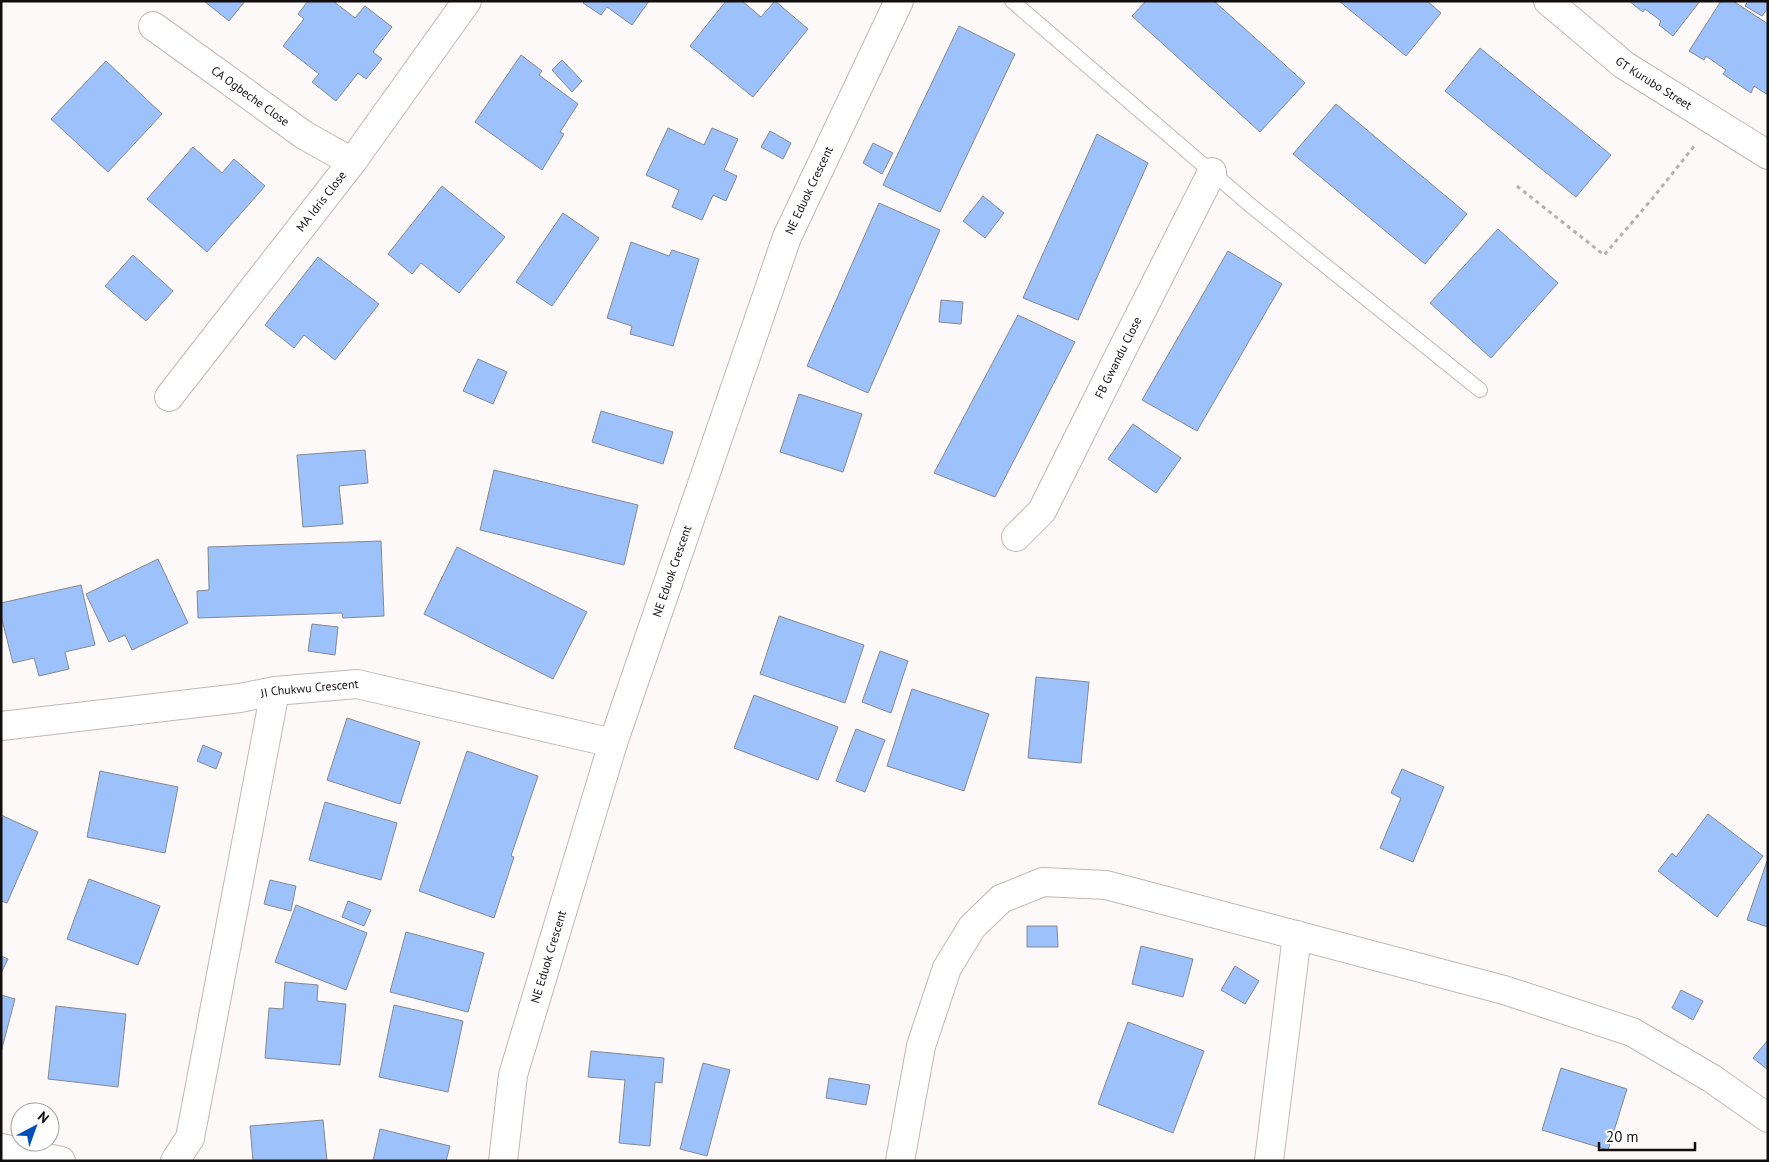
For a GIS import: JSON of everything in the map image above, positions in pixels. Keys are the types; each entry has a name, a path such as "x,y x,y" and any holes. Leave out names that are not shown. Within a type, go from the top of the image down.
{"street":[{"name":"MA Idris Close","path":"169,397 352,162 467,1"},
{"name":"NE Eduok Crescent","path":"503,1161 513,1075 613,743 787,237 899,1"},
{"name":"GT Kurubo Street","path":"1548,1 1624,65 1768,155"},
{"name":"CA Ogbeche Close","path":"153,26 304,135 352,162"},
{"name":"FB Gwandu Close","path":"1016,537 1042,511 1212,172"},
{"name":"JI Chukwu Crescent","path":"1,726 240,698 275,691 357,684 613,743"},
{"path":"175,1161 190,1138 275,691"},
{"path":"900,1161 921,1046 948,968 972,927 1000,899 1043,882 1106,885 1504,990 1632,1032 1712,1078 1768,1118"},
{"path":"1270,1161 1297,935"},
{"path":"1,1148 61,1161"}],"lane":[{"path":"1012,1 1283,232 1480,390"}],"path":[{"path":"1516,186 1604,255 1652,199 1714,121"}],"building":[{"path":"204,1 245,1 229,21"},
{"path":"308,1 333,1 355,18 365,6 392,27 373,52 382,59 366,79 358,73 336,101 312,82 319,74 283,46 304,19 298,14"},
{"path":"585,1 649,1 632,25 607,7 601,15 583,3"},
{"path":"726,1 742,1 761,17 775,1 808,29 753,97 690,46"},
{"path":"1146,1 1214,1 1305,83 1260,132 1132,16"},
{"path":"1339,1 1427,1 1441,13 1406,56"},
{"path":"1629,1 1700,1 1673,36 1659,25 1661,21 1645,9 1643,12"},
{"path":"1721,1 1733,1 1768,24 1768,95 1754,86 1751,93 1723,74 1726,70 1706,56 1704,60 1689,51"},
{"path":"1748,1 1763,1 1768,4 1768,8 1762,16 1745,6"},
{"path":"959,26 1015,54 940,212 883,185"},
{"path":"1480,48 1611,155 1576,197 1445,91"},
{"path":"521,55 542,71 539,75 578,104 560,132 564,134 542,170 475,122"},
{"path":"562,60 582,81 572,92 552,70"},
{"path":"106,61 162,114 108,172 51,119"},
{"path":"1336,104 1467,214 1425,264 1293,154"},
{"path":"668,128 704,145 712,128 738,139 724,170 737,176 726,201 713,195 702,220 672,207 679,190 646,175"},
{"path":"770,131 791,143 783,159 761,147"},
{"path":"1097,134 1148,163 1078,320 1023,298"},
{"path":"873,143 893,153 882,174 863,163"},
{"path":"193,147 222,173 234,159 265,186 207,252 147,199"},
{"path":"442,186 505,237 459,293 421,263 412,274 388,254"},
{"path":"983,196 1004,213 985,238 963,221"},
{"path":"879,203 940,230 868,393 807,366"},
{"path":"563,213 599,238 552,306 516,282"},
{"path":"1498,229 1558,283 1491,358 1430,303"},
{"path":"631,242 669,256 672,250 699,259 673,346 630,334 632,326 607,318"},
{"path":"1228,251 1282,284 1197,431 1142,400"},
{"path":"133,255 173,291 146,321 105,286"},
{"path":"318,257 379,304 335,360 304,335 294,348 265,325"},
{"path":"941,300 963,302 961,324 939,322"},
{"path":"1018,315 1075,342 995,497 934,473"},
{"path":"478,359 507,372 493,404 463,391"},
{"path":"799,394 862,414 843,472 780,452"},
{"path":"601,411 673,432 663,464 592,442"},
{"path":"1133,424 1181,458 1156,493 1108,459"},
{"path":"365,450 368,483 339,486 343,524 303,527 297,455"},
{"path":"494,470 638,505 624,565 480,530"},
{"path":"381,541 384,616 343,618 342,613 198,618 197,591 209,590 208,547"},
{"path":"457,547 587,612 553,679 424,614"},
{"path":"158,559 188,623 132,650 125,635 109,642 86,594"},
{"path":"81,585 95,645 65,652 69,669 39,676 34,658 13,663 1,616 1,603"},
{"path":"779,616 864,645 845,703 760,674"},
{"path":"312,624 338,627 335,655 308,651"},
{"path":"880,651 908,661 891,713 862,702"},
{"path":"1036,677 1089,682 1081,763 1028,758"},
{"path":"912,689 989,714 964,791 887,766"},
{"path":"754,695 838,727 818,780 734,748"},
{"path":"347,718 420,742 400,804 327,780"},
{"path":"856,729 885,740 865,792 836,781"},
{"path":"203,745 222,753 216,769 197,761"},
{"path":"467,751 538,776 511,856 514,857 494,918 419,891"},
{"path":"1402,769 1444,787 1413,862 1380,848 1401,798 1391,793"},
{"path":"100,771 178,787 165,853 87,837"},
{"path":"325,802 397,823 381,880 309,860"},
{"path":"1708,814 1763,856 1717,917 1658,871 1672,853 1676,857"},
{"path":"1,815 38,832 7,903 1,901"},
{"path":"1768,861 1768,927 1747,920"},
{"path":"89,879 160,906 138,965 67,939"},
{"path":"270,880 296,886 291,911 264,904"},
{"path":"348,901 371,910 364,926 342,917"},
{"path":"296,905 367,933 346,990 275,962"},
{"path":"1027,926 1057,926 1058,947 1027,947"},
{"path":"406,932 484,953 468,1012 390,992"},
{"path":"1141,946 1193,959 1183,997 1132,984"},
{"path":"1,956 8,959 1,973"},
{"path":"1235,966 1259,981 1245,1004 1221,990"},
{"path":"285,982 318,985 317,1001 346,1004 340,1065 265,1058 269,1008 283,1009"},
{"path":"1681,990 1703,1001 1693,1020 1672,1008"},
{"path":"1,995 15,999 1,1052"},
{"path":"394,1005 463,1021 448,1092 379,1077"},
{"path":"56,1006 126,1014 118,1087 48,1079"},
{"path":"1128,1022 1204,1051 1173,1133 1098,1104"},
{"path":"1768,1040 1768,1069 1767,1069 1753,1058"},
{"path":"591,1051 664,1058 662,1083 655,1082 650,1146 619,1143 625,1080 588,1077"},
{"path":"703,1063 730,1070 707,1156 680,1149"},
{"path":"1561,1068 1627,1089 1608,1150 1542,1130"},
{"path":"829,1078 870,1085 866,1105 826,1098"},
{"path":"323,1120 327,1161 253,1161 250,1126"},
{"path":"380,1129 450,1146 446,1161 373,1161"}]}
